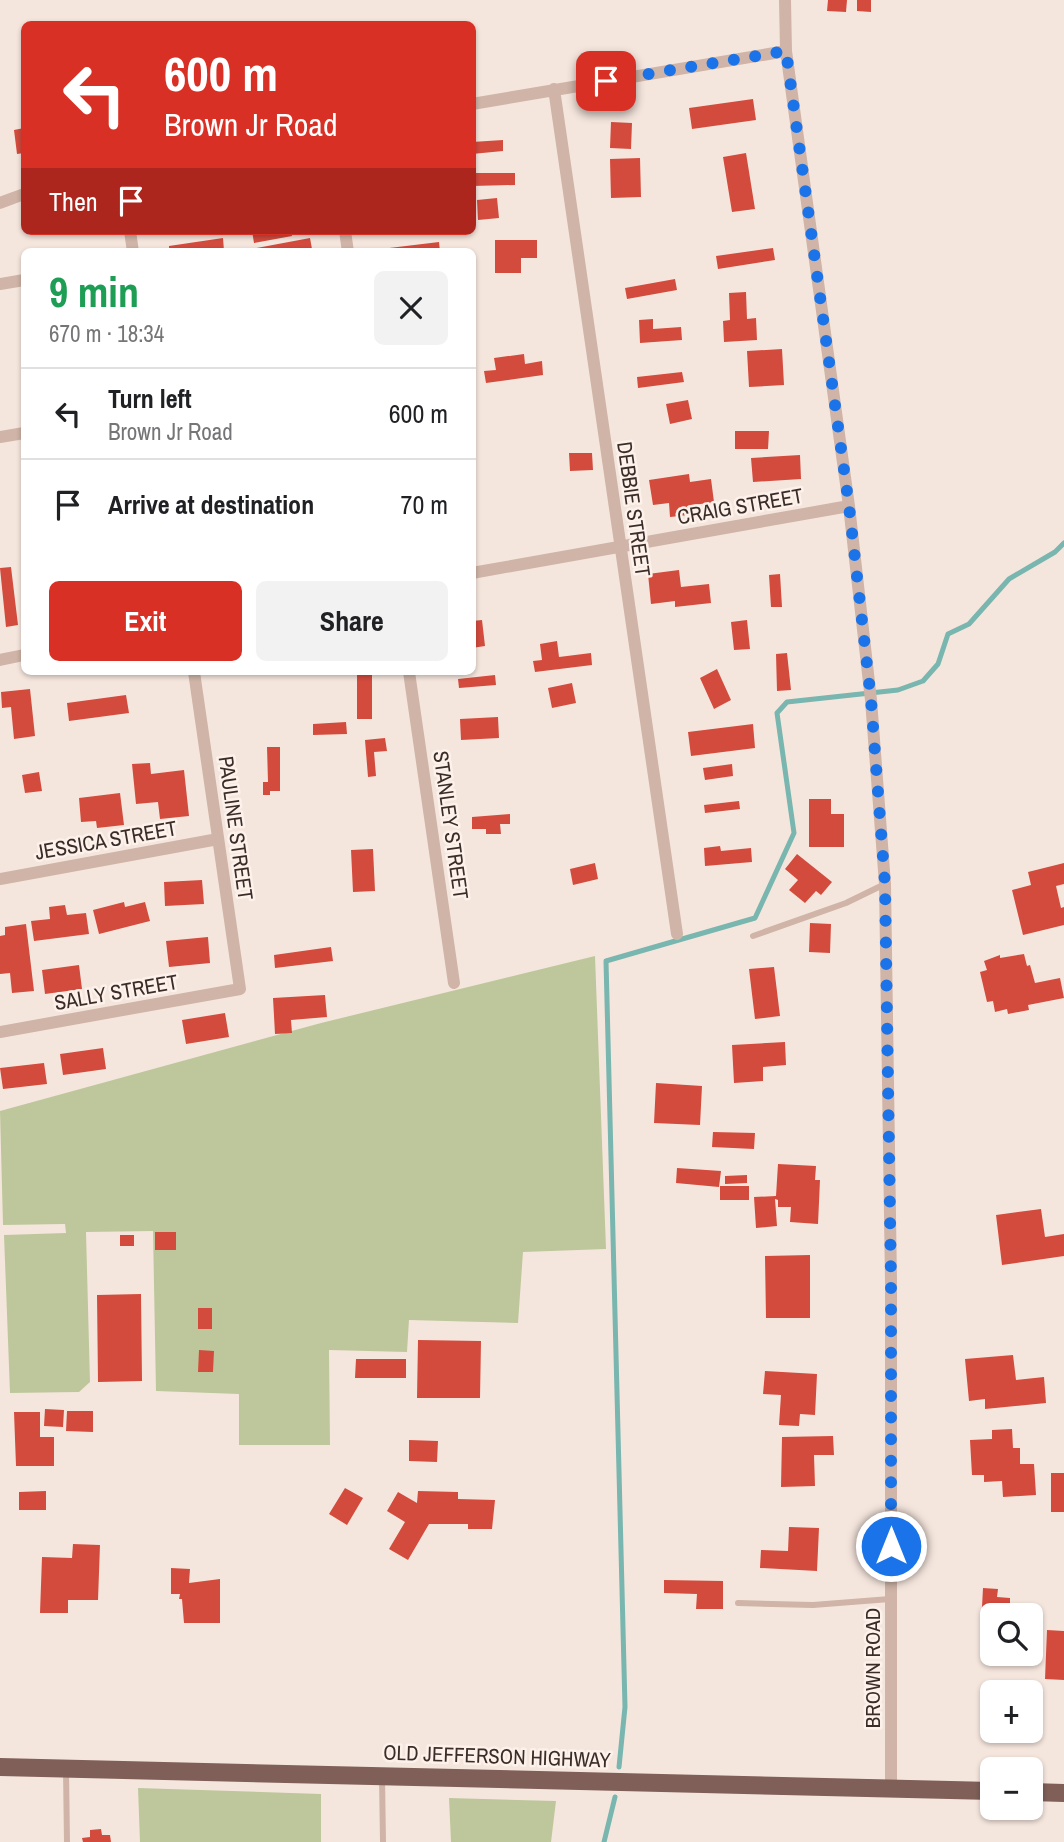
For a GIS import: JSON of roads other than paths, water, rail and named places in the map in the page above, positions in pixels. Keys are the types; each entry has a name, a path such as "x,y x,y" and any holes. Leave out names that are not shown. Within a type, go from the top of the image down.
{"main road":[{"name":"OLD JEFFERSON HIGHWAY","path":"0,1767 980,1791"},
{"path":"1043,1792 1064,1793"}],"street":[{"name":"BROWN ROAD","path":"785,0 786,51 849,506 871,700 885,884 891,1282 891,1788"},
{"path":"476,103 786,51"},
{"name":"DEBBIE STREET","path":"554,89 677,934"},
{"path":"0,203 21,195"},
{"path":"0,284 21,280"},
{"path":"0,437 21,434"},
{"name":"CRAIG STREET","path":"476,572 849,506"},
{"path":"0,660 21,656"},
{"name":"PAULINE STREET","path":"194,675 240,989"},
{"name":"STANLEY STREET","path":"409,675 454,983"},
{"name":"JESSICA STREET","path":"0,879 218,839"},
{"name":"SALLY STREET","path":"0,1032 240,989"}],"lane":[{"path":"753,936 855,900 885,884"},
{"path":"738,1603 813,1605 891,1599"},
{"path":"66,1767 68,1842"},
{"path":"382,1775 383,1842"}],"waterway":[{"path":"619,1767 625,1707 606,961 755,918 794,833 777,713 787,702 898,690 923,681 938,664 948,634 969,624 1009,579 1055,552 1064,543"},
{"path":"604,1842 615,1797"}]}
